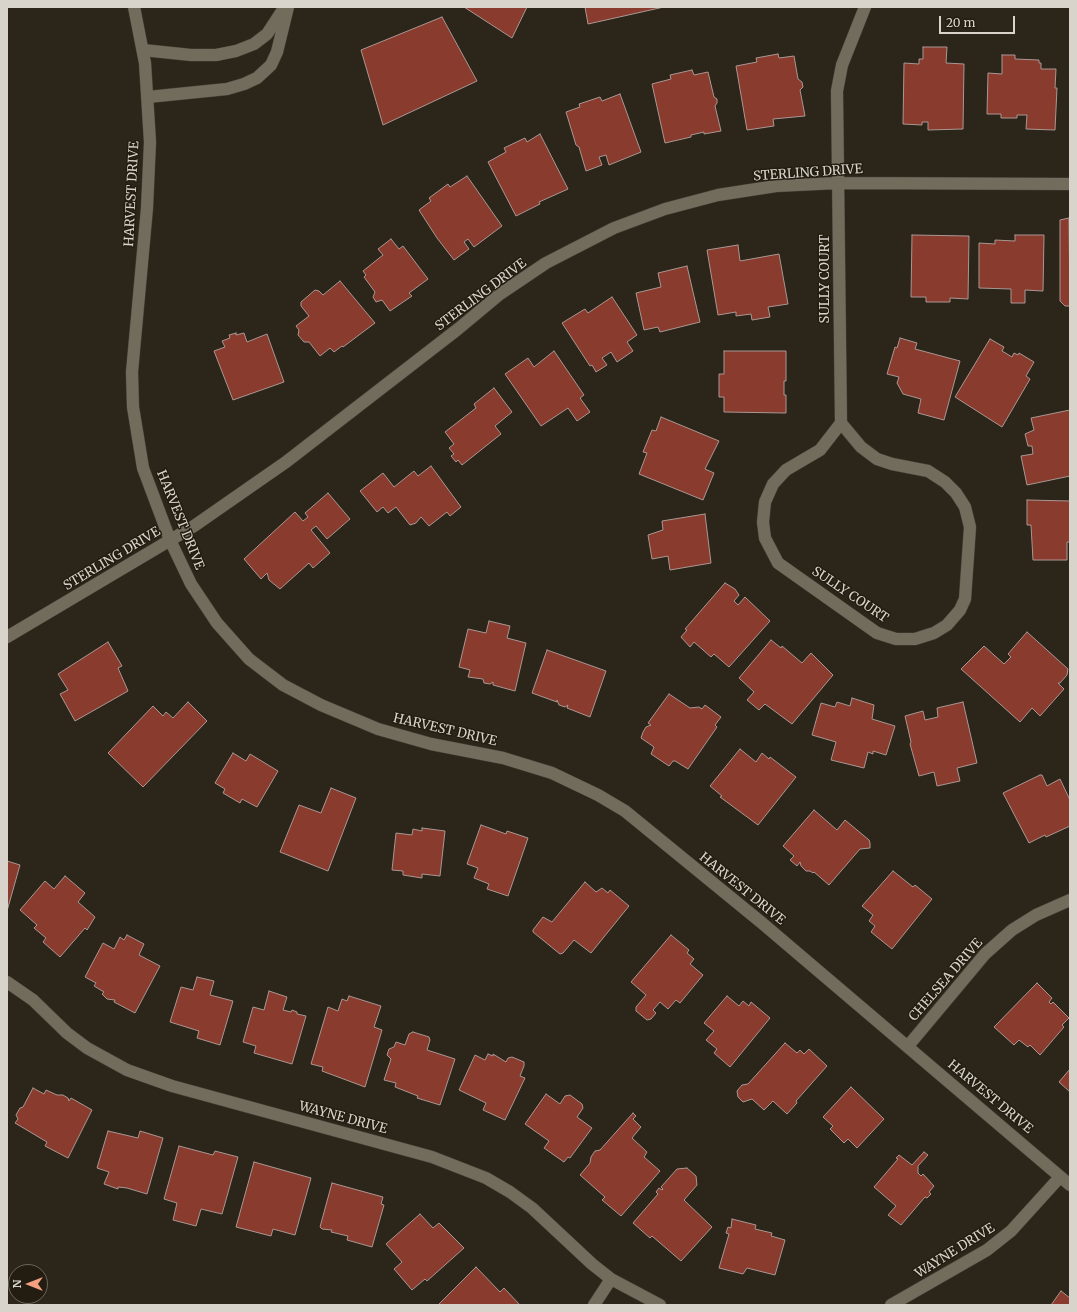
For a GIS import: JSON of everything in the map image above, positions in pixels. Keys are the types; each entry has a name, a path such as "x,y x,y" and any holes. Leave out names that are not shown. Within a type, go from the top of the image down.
{"street":[{"name":"HARVEST DRIVE","path":"134,7 143,50 148,97 150,142 148,193 132,372 133,407 144,468 170,540 191,584 217,623 249,659 283,685 321,705 378,728 431,744 503,758 552,773 598,795 631,816 762,923 1070,1185"},
{"path":"143,50 191,55 216,55 236,51 254,44 267,34 286,7"},
{"path":"148,97 228,89 257,78 271,65 277,52 286,7"},
{"name":"SULLY COURT","path":"841,424 861,447 877,459 892,464 928,471 945,482 965,507 970,527 965,599 960,610 947,625 934,634 915,639 896,639 877,633 778,563 773,556 765,538 763,522 765,502 773,484 786,470 820,450 841,424 837,91 842,65 865,7"},
{"name":"STERLING DRIVE","path":"7,636 194,526 286,462 458,329 500,294 546,263 614,228 665,209 718,195 776,186 838,183 1070,184"},
{"name":"CHELSEA DRIVE","path":"908,1046 985,954 1012,930 1030,919 1070,900"},
{"name":"WAYNE DRIVE","path":"7,982 33,1000 67,1033 87,1048 107,1060 134,1072 172,1086 432,1157 486,1178 510,1192 532,1208 592,1264 611,1279 660,1305"},
{"name":"WAYNE DRIVE","path":"891,1305 987,1250 1011,1231 1060,1177"},
{"path":"594,1305 611,1279"}],"building":[{"path":"464,7 527,7 512,38"},
{"path":"585,7 664,7 588,24"},
{"path":"442,17 477,81 383,125 361,50"},
{"path":"923,47 947,47 946,63 964,64 963,129 928,130 928,122 922,122 922,125 903,124 904,63 919,64 919,59 923,59"},
{"path":"778,54 779,58 794,56 798,79 802,82 803,87 800,90 805,116 773,119 774,126 747,130 736,66 757,62 756,58"},
{"path":"1002,55 1015,55 1015,59 1039,60 1039,63 1041,63 1041,69 1056,69 1055,88 1057,88 1055,130 1026,129 1027,115 1017,115 1017,118 1001,118 1001,114 987,114 988,73 1002,74"},
{"path":"692,70 694,75 708,72 714,97 717,99 715,106 721,131 704,134 704,132 691,135 691,137 665,143 652,84 671,79 670,75"},
{"path":"620,94 641,152 609,165 606,155 599,157 602,165 586,171 566,112 580,107 579,104 600,97 602,101"},
{"path":"540,134 568,189 539,202 540,204 516,216 488,162 506,152 504,148 525,138 527,142"},
{"path":"467,176 502,226 474,247 468,239 464,242 469,249 454,260 437,238 419,210 431,201 429,198 448,184 450,187"},
{"path":"1069,218 1070,306 1065,306 1060,301 1060,220"},
{"path":"912,235 969,236 968,299 950,298 950,302 926,302 926,297 911,297"},
{"path":"1015,235 1044,235 1043,291 1025,290 1025,303 1011,303 1011,289 979,288 979,243 995,244 995,240 1015,241"},
{"path":"391,239 399,249 403,246 428,279 409,293 412,296 390,311 382,300 376,302 373,297 375,292 364,277 366,275 363,271 383,255 378,249"},
{"path":"738,245 740,261 779,254 788,304 768,307 770,317 752,320 751,314 736,316 736,312 718,315 707,250"},
{"path":"687,266 700,322 660,332 658,327 644,330 636,293 661,287 658,273"},
{"path":"340,281 375,323 343,347 342,346 334,352 330,348 320,356 309,342 304,342 298,335 299,330 296,326 309,316 301,306 301,302 315,290 319,291 323,295"},
{"path":"612,297 637,335 627,342 633,351 617,362 611,352 602,358 607,365 596,372 592,365 590,366 562,323 585,309 588,313"},
{"path":"236,333 236,335 244,333 247,342 267,334 284,382 233,400 214,351 225,347 222,341 230,338 229,335"},
{"path":"900,338 917,343 915,349 960,361 944,420 918,413 921,399 903,394 897,383 899,377 887,374 895,347 897,348"},
{"path":"990,339 1004,347 1002,351 1012,357 1014,353 1018,355 1019,353 1034,362 1026,376 1030,379 1002,427 955,397"},
{"path":"554,351 584,395 580,398 590,412 577,421 568,408 541,426 505,374 528,358 534,367"},
{"path":"724,351 786,351 786,381 784,381 784,395 786,395 786,413 724,412 724,397 719,397 719,374 724,374"},
{"path":"494,388 512,412 495,426 501,434 462,465 458,460 456,462 451,456 454,454 449,448 454,444 445,432 476,408 474,404"},
{"path":"1070,410 1070,476 1027,485 1021,456 1033,454 1032,446 1028,446 1025,434 1034,430 1031,418"},
{"path":"661,417 719,441 705,469 714,473 703,500 639,474 647,453 643,452 652,430 656,431"},
{"path":"431,466 461,507 450,516 447,512 429,526 421,517 416,523 410,525 396,507 388,513 383,507 377,512 360,491 383,473 394,487 414,471 418,476"},
{"path":"328,493 350,519 327,539 316,526 311,530 330,553 313,568 309,563 280,589 269,580 267,573 261,579 244,559 295,512 303,521 308,517 305,513"},
{"path":"1027,500 1070,501 1070,542 1067,542 1067,560 1033,560 1031,525 1027,525"},
{"path":"705,514 711,563 670,570 668,556 652,559 648,535 663,530 662,521"},
{"path":"725,583 735,589 739,595 734,601 738,605 745,597 770,621 729,667 714,654 711,657 694,642 690,647 681,637 687,630 685,629"},
{"path":"489,621 510,626 507,638 526,643 515,691 493,685 493,682 490,684 484,683 483,679 468,677 470,670 459,667 468,629 486,633"},
{"path":"1027,632 1068,669 1067,675 1060,683 1058,683 1064,689 1040,716 1032,708 1020,722 961,669 984,646 1004,664 1011,657 1008,654"},
{"path":"771,640 781,648 782,646 802,663 811,653 833,675 792,724 765,704 759,710 747,700 754,692 739,678"},
{"path":"108,642 122,666 118,668 128,691 75,721 60,694 68,690 58,674"},
{"path":"547,650 606,671 590,717 567,708 568,705 565,707 559,705 557,700 557,702 532,693"},
{"path":"669,694 690,708 699,707 702,709 705,705 721,717 715,725 717,727 688,769 675,761 673,761 669,766 651,754 654,747 641,738 646,727 651,725 648,723"},
{"path":"852,698 874,705 872,719 895,726 886,755 873,751 873,754 868,752 864,768 831,760 836,742 812,735 821,703 835,707 837,702 850,706"},
{"path":"188,702 207,721 143,787 108,753 153,706 163,716 166,712 173,718"},
{"path":"963,702 977,763 957,768 960,781 937,786 934,772 919,776 910,744 911,742 905,716 923,711 925,720 938,717 937,708"},
{"path":"740,749 756,762 762,753 769,759 770,757 796,777 758,825 720,797 722,796 710,786"},
{"path":"233,753 246,761 250,754 278,771 257,807 242,799 240,803 223,793 225,789 215,783"},
{"path":"1042,775 1047,786 1060,779 1070,800 1070,826 1046,837 1045,835 1029,843 1003,793"},
{"path":"331,788 356,798 328,871 280,852 299,805 321,813"},
{"path":"814,810 837,830 845,820 869,840 870,843 870,848 860,849 829,885 814,872 806,871 801,866 800,862 797,866 790,860 794,856 783,846"},
{"path":"481,825 506,834 507,831 528,838 508,896 487,889 489,884 474,878 478,868 467,864"},
{"path":"422,828 445,831 440,876 422,874 422,878 403,875 403,871 392,870 396,833 412,835 413,829 422,831"},
{"path":"7,861 20,865 7,911"},
{"path":"893,871 913,887 915,885 932,899 892,949 871,932 875,926 869,921 873,915 862,906"},
{"path":"65,876 85,893 78,902 95,917 87,930 85,928 60,957 43,942 46,938 34,928 37,925 20,910 45,881 54,889"},
{"path":"585,882 596,892 602,888 608,893 610,890 629,906 591,953 574,940 563,953 560,954 533,932 533,930 543,917 552,922"},
{"path":"127,935 144,944 139,955 160,966 135,1013 114,1002 115,1000 107,999 102,994 104,992 94,986 96,983 85,977 103,943 114,949 120,937 124,940"},
{"path":"671,935 689,950 687,953 694,959 690,964 703,975 680,1003 676,1000 668,1009 660,1002 653,1010 656,1013 651,1019 647,1020 636,1011 636,1007 646,995 631,982"},
{"path":"197,977 214,981 210,995 233,1001 220,1045 197,1038 199,1031 170,1022 181,987 193,990"},
{"path":"1037,983 1052,998 1049,1002 1051,1004 1053,1002 1069,1018 1062,1025 1064,1027 1040,1055 1030,1045 1028,1047 1019,1040 1014,1045 994,1027"},
{"path":"269,991 287,997 283,1010 291,1012 292,1010 297,1012 297,1014 306,1016 292,1064 254,1053 256,1046 243,1042 253,1007 264,1010"},
{"path":"349,996 381,1006 374,1027 382,1030 365,1087 322,1071 323,1067 311,1064 328,1007 338,1011 342,999 347,1001"},
{"path":"727,996 739,1006 743,1001 749,1006 751,1002 770,1018 730,1067 714,1053 717,1049 706,1040 714,1031 704,1023"},
{"path":"413,1032 429,1037 430,1040 427,1050 455,1059 440,1105 417,1098 418,1096 395,1087 396,1083 384,1080 391,1059 387,1055 389,1049 394,1047 396,1042 405,1045 409,1034"},
{"path":"785,1043 797,1053 800,1050 804,1054 809,1049 827,1066 796,1101 797,1103 787,1114 773,1101 764,1110 752,1099 743,1102 738,1097 737,1091 742,1085 748,1084"},
{"path":"488,1054 493,1056 493,1054 506,1062 508,1058 512,1057 524,1062 520,1076 525,1078 505,1120 483,1110 486,1103 459,1090 475,1055 485,1060"},
{"path":"1070,1069 1070,1092 1059,1082"},
{"path":"851,1087 884,1119 857,1148 848,1139 844,1143 830,1129 833,1126 823,1117"},
{"path":"33,1088 44,1094 46,1090 57,1095 63,1095 68,1098 69,1101 71,1098 92,1110 68,1158 45,1146 47,1142 15,1123 18,1119 16,1115 20,1108 23,1107"},
{"path":"546,1094 560,1104 565,1096 570,1095 582,1104 583,1108 577,1117 592,1128 570,1158 568,1157 564,1162 544,1148 549,1141 525,1124"},
{"path":"633,1113 636,1116 633,1119 641,1127 632,1138 647,1152 644,1157 660,1171 621,1216 602,1200 605,1197 580,1175 590,1163 591,1157 595,1151 600,1150"},
{"path":"108,1131 138,1138 140,1131 163,1138 147,1194 127,1188 118,1187 118,1189 104,1184 109,1172 97,1168"},
{"path":"179,1146 213,1155 215,1151 238,1157 222,1214 201,1209 196,1226 173,1220 177,1203 164,1199"},
{"path":"924,1152 928,1155 918,1166 918,1173 921,1176 923,1174 934,1186 929,1192 931,1194 927,1198 925,1197 901,1225 888,1215 896,1206 874,1187 898,1159 896,1158 899,1155 912,1165"},
{"path":"254,1162 311,1178 295,1235 273,1229 271,1236 236,1227"},
{"path":"687,1168 696,1176 697,1185 684,1200 712,1227 681,1261 652,1236 650,1238 633,1223 658,1194 656,1192 659,1188 662,1190 663,1189 661,1187 677,1169"},
{"path":"332,1183 383,1197 381,1204 384,1205 372,1247 347,1240 348,1236 331,1232 332,1230 322,1229 320,1227"},
{"path":"420,1214 433,1228 439,1223 464,1248 427,1281 425,1279 412,1290 394,1269 402,1262 386,1244"},
{"path":"732,1219 756,1225 755,1229 772,1233 771,1236 785,1240 775,1275 747,1268 743,1274 719,1268 729,1234 726,1233 728,1227 731,1228"},
{"path":"476,1267 500,1292 504,1288 520,1305 438,1305"},
{"path":"1061,1291 1070,1298 1070,1305 1051,1305"}]}
